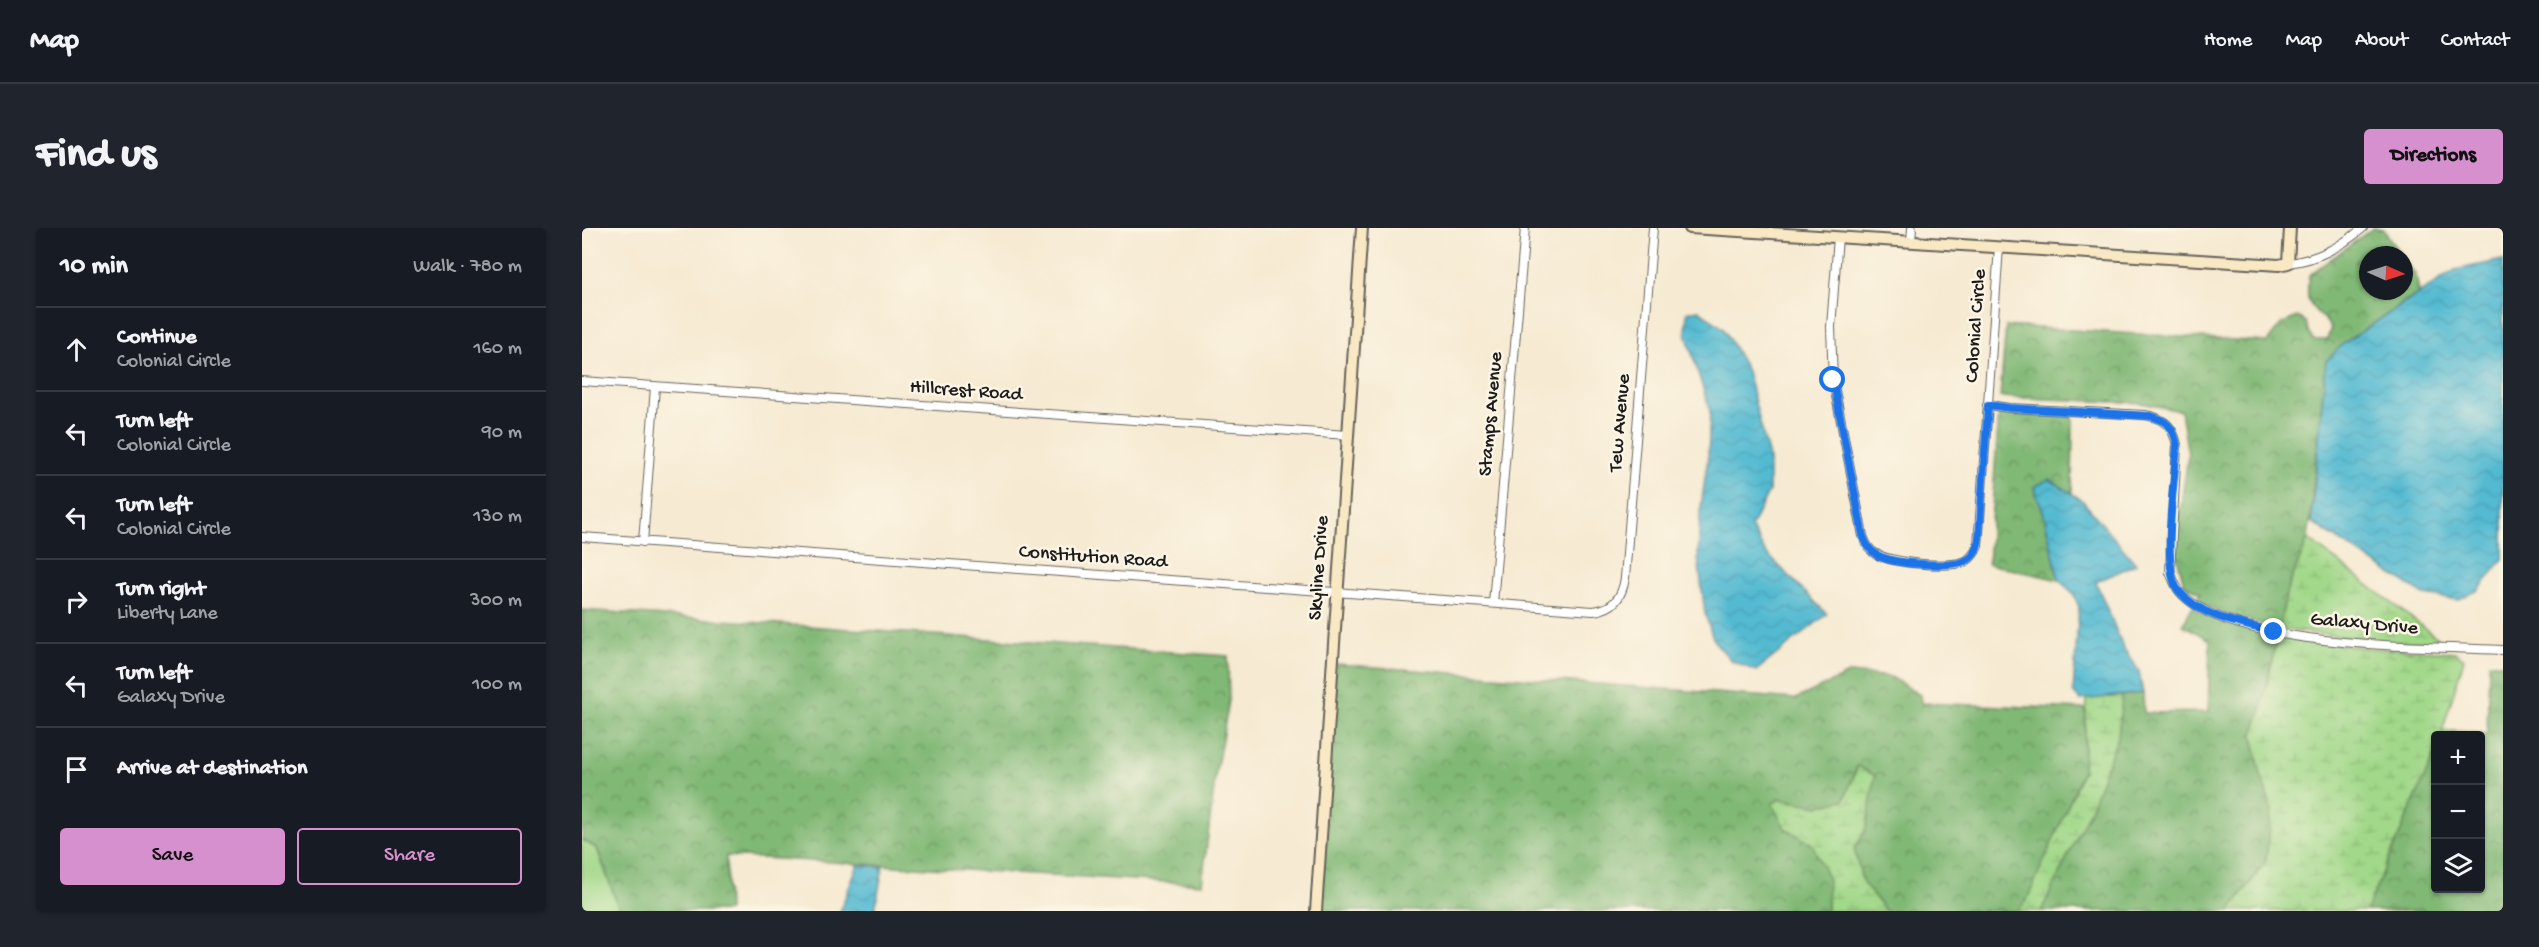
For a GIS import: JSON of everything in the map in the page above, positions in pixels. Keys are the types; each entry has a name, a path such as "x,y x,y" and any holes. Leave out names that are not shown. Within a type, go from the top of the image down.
{"street":[{"name":"Skyline Drive","path":"1316,911 1362,228"},
{"name":"Stamps Avenue","path":"1493,603 1525,228"},
{"name":"Tew Avenue","path":"1602,610 1615,603 1624,587 1653,228"},
{"path":"1690,228 2288,264 2308,261 2324,254 2362,228"},
{"path":"1911,242 1912,228"},
{"path":"2288,264 2290,228"},
{"name":"Colonial Circle","path":"1838,237 1831,327 1833,380 1863,536 1869,549 1875,554 1895,560 1953,564 1966,561 1974,554 1979,538 2000,247"},
{"name":"Hillcrest Road","path":"582,381 1347,435"},
{"path":"643,542 655,387"},
{"name":"Galaxy Drive","path":"1988,405 2145,415 2160,418 2168,424 2174,432 2177,445 2170,572 2179,591 2192,602 2217,615 2290,635 2402,647 2503,650"},
{"name":"Constitution Road","path":"582,537 1602,610"}],"green space":[{"path":"2373,228 2384,230 2394,246 2359,246 2359,300 2408,300 2344,343 2326,361 2308,539 2287,591 2279,629 2219,612 2196,600 2200,593 2184,584 2175,549 2188,455 2181,411 2141,403 2000,397 2006,326 2267,342 2281,324 2297,317 2306,322 2309,334 2314,340 2327,340 2331,327 2311,306 2308,295 2309,275"},
{"path":"2413,272 2416,275 2419,293 2413,297"},
{"path":"1999,411 2071,415 2073,421 2072,494 2049,479 2034,487 2043,511 2059,580 1988,564"},
{"path":"2308,539 2444,643 2379,641 2279,629 2287,591"},
{"path":"2192,607 2216,619 2277,637 2262,708 2253,735 2260,771 2272,811 2266,861 2230,911 2041,911 2090,810 2118,736 2122,696 2143,693 2144,713 2208,712 2210,640 2183,625"},
{"path":"582,610 1228,656 1229,701 1216,771 1202,884 726,856 728,911 620,911 597,848 582,840"},
{"path":"2277,637 2369,648 2455,652 2464,659 2442,731 2431,731 2431,762 2366,911 2230,911 2266,861 2272,811 2260,771 2253,735 2262,708"},
{"path":"2489,662 2503,664 2503,911 2366,911 2431,762 2431,893 2485,893 2485,734 2487,734"},
{"path":"1336,664 1796,699 1850,673 1891,677 1920,695 1921,703 2086,709 2083,771 2027,900 2017,911 1886,911 1863,883 1854,849 1866,830 1857,767 1844,800 1818,806 1780,799 1785,828 1812,843 1829,878 1827,911 1320,911"},
{"path":"2122,696 2118,736 2090,810 2041,911 2017,911 2027,900 2083,771 2087,699"},
{"path":"1858,766 1875,776 1866,830 1854,849 1863,883 1886,911 1827,911 1828,878 1812,844 1785,828 1772,804 1780,799 1818,806 1844,800"},
{"path":"582,840 597,848 620,911 582,911"}],"water":[{"path":"2503,260 2503,559 2479,590 2457,600 2424,595 2311,522 2326,361 2344,343 2409,300 2413,300 2413,298 2455,270"},
{"path":"1699,310 1723,328 1747,371 1769,458 1769,491 1751,527 1766,553 1827,614 1756,671 1732,661 1714,641 1705,614 1698,558 1710,411 1686,334 1687,312"},
{"path":"2049,479 2082,500 2136,564 2096,582 2124,649 2139,671 2143,693 2080,700 2073,692 2079,607 2073,593 2059,580 2043,511 2034,487"},
{"path":"858,865 883,867 875,911 840,911"}],"route":[{"path":"1833,380 1863,536 1869,549 1875,554 1887,559 1935,564 1966,561 1974,554 1979,538 1988,405 2145,415 2160,418 2168,424 2174,432 2177,445 2170,560 2173,582 2186,598 2206,611 2274,632"}]}
